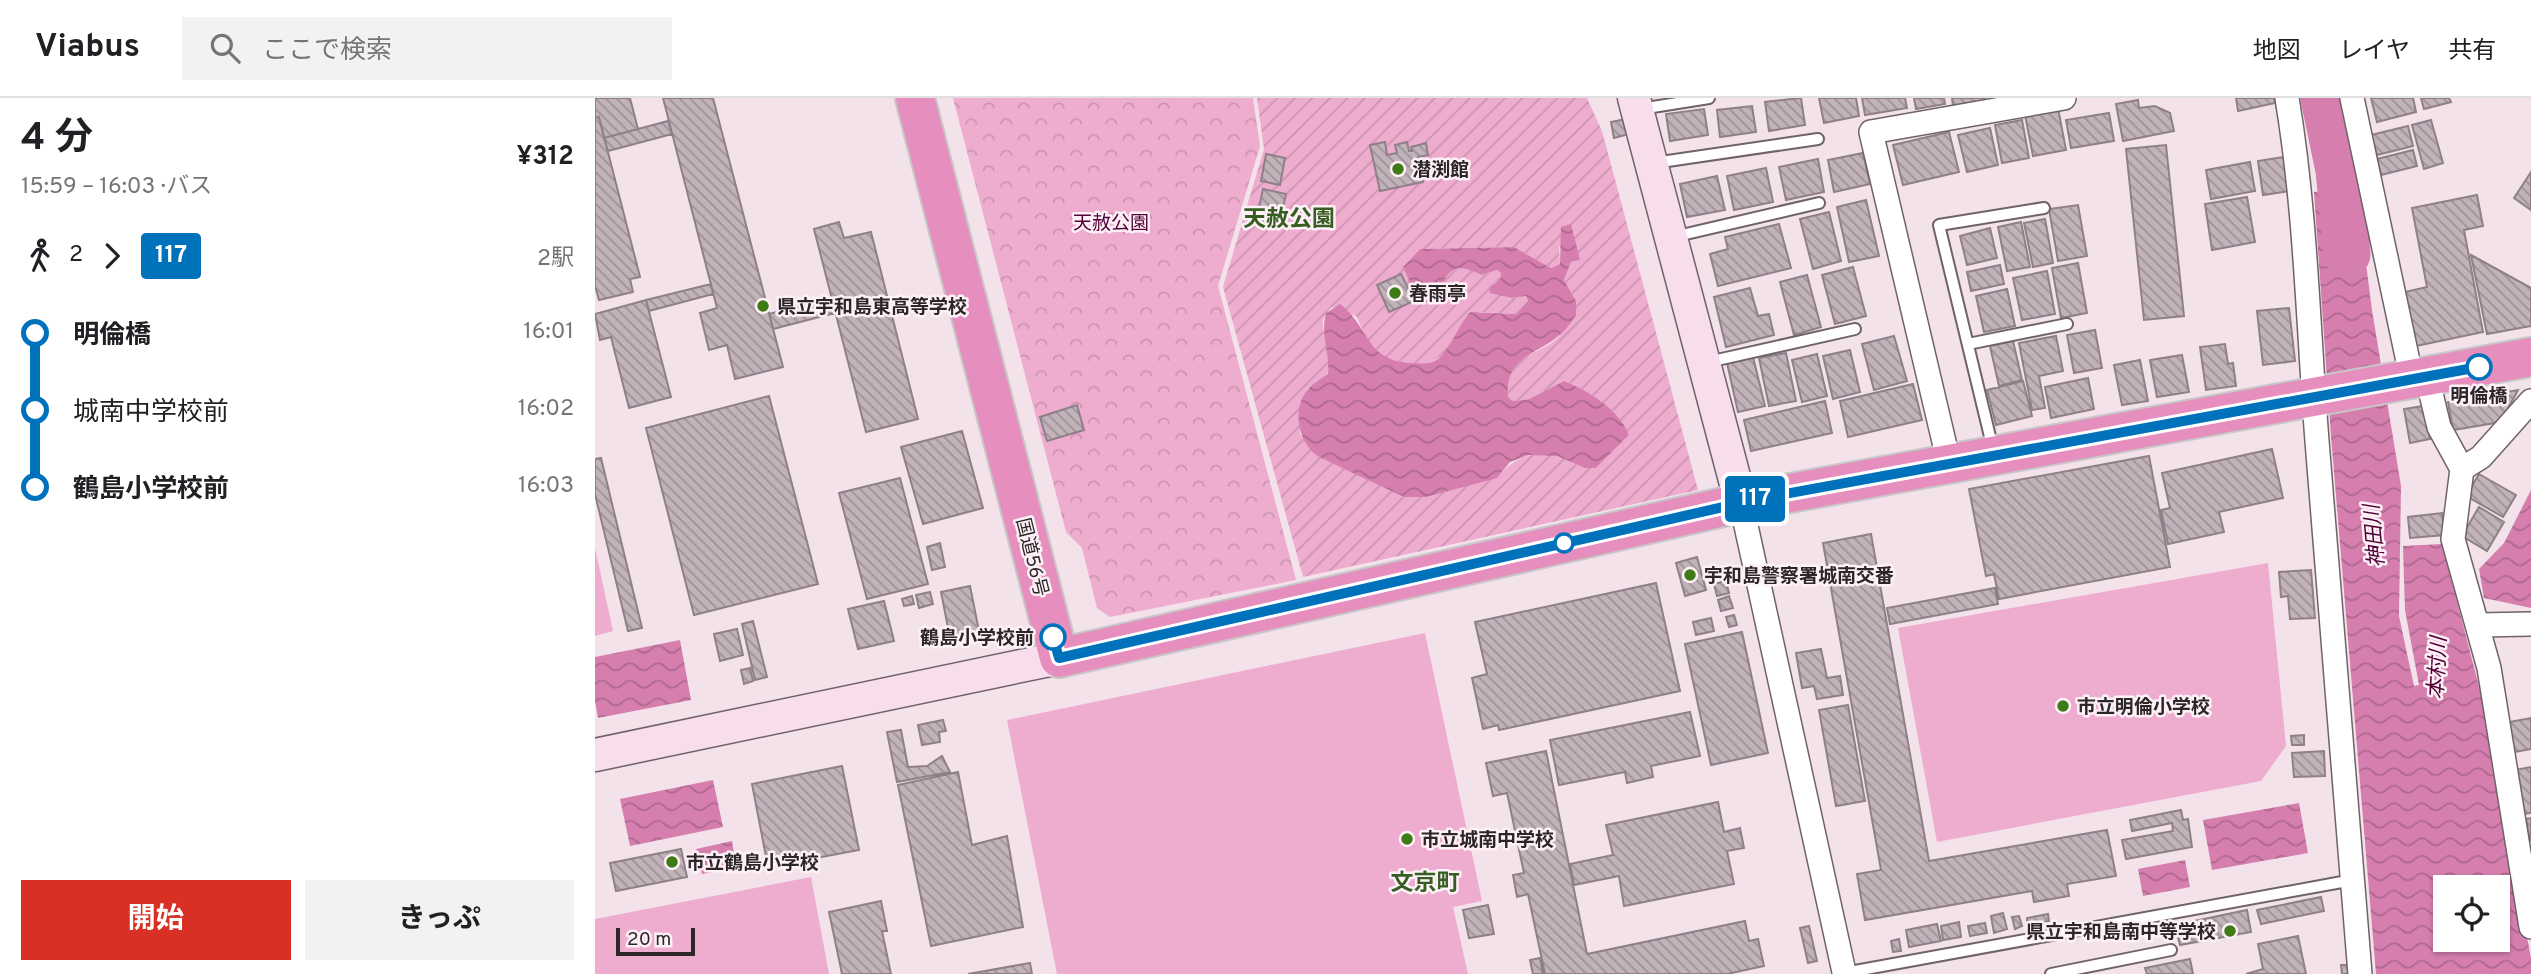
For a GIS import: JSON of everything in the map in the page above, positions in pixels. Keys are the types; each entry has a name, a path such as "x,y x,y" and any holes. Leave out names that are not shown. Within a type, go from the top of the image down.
{"highway":[{"name":"国道56号","path":"915,98 1059,658"},
{"path":"1059,658 1741,503 1949,463 2321,398 2531,357"}],"street":[{"path":"1949,463 1871,132 2064,98"},
{"path":"2287,98 2321,398 2360,974"},
{"path":"2352,98 2413,380 2462,469 2452,539 2489,668 2531,928"},
{"path":"1636,104 1741,503 1840,971"},
{"path":"2462,469 2481,457 2531,401"},
{"path":"2478,625 2531,624"},
{"path":"595,755 1059,658"}],"lane":[{"path":"1636,104 1709,98"},
{"path":"1651,163 1818,139"},
{"path":"1671,237 1819,203"},
{"path":"1995,455 1939,225 2044,208"},
{"path":"1968,344 2067,324"},
{"path":"1704,363 1855,329"},
{"path":"1840,971 2353,880"},
{"path":"2051,974 2171,950"}],"green space":[{"name":"天赦公園","path":"953,98 1253,98 1260,146 1218,286 1296,580 1110,617 1097,608 1082,548 1066,532"},
{"path":"1257,98 1587,98 1602,131 1698,490 1303,577 1223,287 1264,149","holes":["1559,246 1580,260 1571,262 1564,280 1576,301 1566,326 1554,341 1526,357 1512,370 1508,397 1513,401 1529,399 1564,381 1611,409 1629,435 1596,468 1541,454 1517,460 1497,478 1369,479 1319,457 1300,434 1301,408 1307,389 1328,374 1330,356 1323,325 1326,313 1332,307 1356,316 1371,344 1383,356 1401,362 1428,363 1440,356 1479,312 1516,314 1528,302 1526,296 1512,298 1493,284 1500,279 1501,273 1497,270 1482,275 1460,269 1446,272 1437,294 1429,302 1419,303 1403,267 1420,249 1514,247 1551,268 1560,264"]},
{"path":"595,548 613,631 595,636"},
{"path":"2268,563 2286,746 2261,781 1937,842 1898,628"},
{"path":"1425,633 1482,901 1453,907 1468,974 1057,974 1007,720"},
{"path":"811,877 829,974 595,974 595,919"}],"water":[{"name":"本村川","path":"2356,187 2372,310 2401,486 2399,616 2414,686 2419,685 2405,610 2403,546 2442,544 2481,694 2531,958 2531,974 2376,974 2331,436 2314,192"},
{"path":"1571,224 1580,260 1571,262 1564,280 1576,301 1576,315 1562,333 1517,364 1508,383 1508,397 1513,401 1529,399 1564,381 1611,409 1629,435 1596,468 1585,468 1557,456 1529,455 1510,462 1497,478 1426,497 1404,497 1319,457 1312,451 1299,425 1300,405 1312,385 1328,374 1324,328 1326,313 1340,304 1358,323 1370,342 1385,356 1412,363 1433,362 1448,348 1470,312 1516,314 1528,301 1526,296 1512,298 1490,293 1489,288 1500,279 1501,273 1497,270 1482,275 1460,269 1449,274 1429,302 1419,303 1403,267 1420,249 1514,247 1551,268 1560,264 1561,227"},
{"path":"2531,490 2531,608 2484,598 2479,569 2504,543"},
{"path":"680,640 691,700 598,718 595,701 595,657"},
{"path":"713,780 723,827 630,846 620,799"},
{"path":"2299,803 2308,853 2212,870 2203,820"},
{"path":"732,841 736,868 702,874 696,849"},
{"path":"2185,860 2190,887 2143,896 2138,869"}],"building":[{"path":"595,98 630,98 638,129 604,138 599,117 595,118"},
{"path":"663,98 713,98 783,367 735,379 727,345 709,350 700,313 717,308"},
{"path":"1801,98 1805,125 1769,131 1765,102"},
{"path":"1819,98 1856,98 1859,116 1824,123"},
{"path":"1862,98 1905,98 1907,108 1865,115"},
{"path":"1914,98 1944,98 1945,104 1916,109"},
{"path":"1952,98 1985,98 1985,101 1953,106"},
{"path":"2236,98 2274,98 2275,103 2238,111"},
{"path":"2371,98 2413,98 2416,112 2377,122"},
{"path":"2421,98 2449,98 2451,102 2424,109"},
{"path":"2138,100 2139,108 2155,106 2170,113 2174,131 2123,141 2116,104"},
{"path":"1752,106 1756,132 1720,137 1717,110"},
{"path":"2058,108 2066,150 2033,156 2025,115"},
{"path":"1704,109 1708,135 1670,141 1666,114"},
{"path":"2109,113 2114,141 2071,148 2066,120"},
{"path":"599,117 640,277 630,279 633,292 599,300 595,286 595,118"},
{"path":"1626,119 1629,134 1614,138 1611,122"},
{"path":"2022,120 2029,158 2002,163 1995,125"},
{"path":"2431,120 2443,163 2424,169 2412,125"},
{"path":"668,121 672,134 608,151 604,138"},
{"path":"2408,126 2413,146 2377,155 2371,135"},
{"path":"1990,128 1998,165 1967,172 1958,135"},
{"path":"1949,132 1959,172 1903,185 1893,145"},
{"name":"潜渕館","path":"1385,142 1387,155 1397,153 1395,145 1407,142 1409,151 1412,151 1411,147 1426,143 1428,155 1418,157 1423,182 1380,191 1370,145"},
{"path":"2166,145 2184,316 2144,320 2126,149"},
{"path":"2413,150 2417,166 2381,175 2377,159"},
{"path":"1863,153 1870,184 1834,192 1828,160"},
{"path":"1266,154 1285,158 1280,185 1261,181"},
{"path":"2284,157 2289,191 2263,195 2258,161"},
{"path":"1818,159 1824,192 1786,200 1779,167"},
{"path":"2250,162 2255,191 2211,199 2206,170"},
{"path":"1766,168 1773,202 1734,210 1727,176"},
{"path":"2531,172 2531,210 2514,198"},
{"path":"1717,176 1725,210 1687,217 1680,184"},
{"path":"1263,189 1286,194 1279,227 1256,222"},
{"path":"2477,195 2483,226 2464,230 2483,332 2416,346 2405,292 2427,287 2412,208"},
{"path":"2247,197 2255,242 2212,250 2205,204"},
{"path":"1866,200 1879,256 1849,262 1837,207"},
{"path":"2078,205 2087,256 2058,261 2049,209"},
{"path":"1829,212 1841,261 1813,269 1800,219"},
{"path":"2045,219 2053,263 2033,267 2024,223"},
{"path":"839,222 844,238 871,232 918,419 866,432 814,229"},
{"path":"2021,222 2030,267 2007,271 1998,227"},
{"path":"1779,224 1791,268 1718,286 1710,254 1728,249 1725,237"},
{"path":"1990,228 1997,258 1967,265 1960,236"},
{"path":"2471,255 2531,288 2531,326 2487,334"},
{"path":"2078,263 2087,313 2061,318 2052,268"},
{"path":"2000,265 2004,284 1971,291 1967,272"},
{"path":"1853,267 1866,316 1835,324 1822,275"},
{"path":"2047,271 2055,314 2022,320 2013,278"},
{"name":"春雨亭","path":"1401,274 1414,301 1389,312 1377,285"},
{"path":"1807,275 1821,327 1794,335 1780,282"},
{"path":"711,284 713,294 649,311 646,300"},
{"path":"1750,288 1758,316 1769,314 1774,335 1726,347 1714,297"},
{"path":"2007,289 2015,326 1984,332 1976,296"},
{"path":"832,298 835,313 773,329 769,314"},
{"path":"646,300 671,397 629,408 611,337 600,340 595,314"},
{"path":"2289,308 2295,361 2263,365 2257,311"},
{"path":"2095,330 2102,368 2074,373 2067,335"},
{"path":"1894,336 1907,381 1874,390 1862,344"},
{"path":"2056,336 2063,371 2039,376 2045,408 2032,410 2019,343"},
{"path":"2013,341 2022,380 1999,386 1990,346"},
{"path":"2225,344 2228,364 2233,363 2236,386 2206,390 2200,347"},
{"path":"1850,350 1860,392 1833,399 1823,356"},
{"path":"1786,353 1796,401 1769,406 1759,358"},
{"path":"1817,354 1827,396 1802,402 1792,360"},
{"path":"2182,355 2189,392 2157,397 2150,360"},
{"path":"1753,357 1765,406 1738,412 1727,363"},
{"path":"2140,360 2148,401 2122,405 2114,365"},
{"path":"2088,378 2094,409 2051,418 2045,387"},
{"path":"2023,381 2032,416 1996,425 1987,390"},
{"path":"1913,384 1922,420 1848,437 1840,401"},
{"path":"2518,390 2501,422 2453,430 2448,402"},
{"path":"769,396 818,584 694,615 646,428"},
{"path":"1825,401 1832,433 1751,451 1744,420"},
{"path":"1077,405 1084,430 1047,441 1040,417"},
{"path":"2423,406 2430,439 2410,443 2404,409"},
{"path":"962,431 983,508 923,524 901,447"},
{"path":"2272,449 2283,498 2219,512 2224,532 2168,544 2161,510 2170,508 2162,473"},
{"path":"2149,456 2170,567 1999,599 1994,574 1986,576 1969,489"},
{"path":"601,458 642,628 628,631 595,494 595,459"},
{"path":"2479,474 2516,495 2503,517 2466,496"},
{"path":"900,478 928,584 867,599 839,493"},
{"path":"2479,507 2504,522 2487,551 2462,536"},
{"path":"2442,513 2445,535 2410,538 2408,517"},
{"path":"1871,534 1929,861 2107,830 2116,876 2067,884 2069,896 2034,902 2032,891 1865,920 1857,874 1881,870 1823,543"},
{"path":"940,543 945,567 932,570 927,547"},
{"path":"1697,557 1706,590 1685,596 1676,563"},
{"path":"2311,570 2315,618 2290,619 2288,596 2281,597 2279,572"},
{"path":"1726,581 1729,593 1717,596 1714,584"},
{"path":"1656,583 1680,691 1499,730 1498,725 1483,729 1472,678 1487,674 1475,622"},
{"path":"970,586 980,636 951,643 941,592"},
{"path":"1995,588 1998,604 1890,624 1887,608"},
{"path":"930,592 933,604 919,608 916,595"},
{"path":"912,596 914,604 904,606 902,599"},
{"path":"1729,596 1733,608 1721,611 1718,600"},
{"path":"884,601 894,641 858,649 848,609"},
{"path":"1734,615 1737,625 1729,627 1726,617"},
{"path":"1711,618 1714,631 1696,635 1693,622"},
{"path":"753,621 767,677 755,680 742,624"},
{"path":"737,629 743,655 720,661 714,634"},
{"path":"1742,632 1768,753 1711,765 1685,644"},
{"path":"1821,649 1827,678 1840,676 1843,695 1817,699 1814,686 1802,688 1796,653"},
{"path":"750,668 753,681 744,684 741,670"},
{"path":"1848,705 1865,801 1836,806 1819,710"},
{"path":"1690,712 1700,756 1651,766 1653,777 1627,783 1625,772 1559,785 1550,740"},
{"path":"2531,718 2531,749 2509,753 2504,723"},
{"path":"943,720 946,731 939,732 940,742 922,745 918,725"},
{"path":"901,730 908,767 927,766 942,756 950,772 897,782 887,732"},
{"path":"2304,735 2304,745 2292,745 2291,736"},
{"path":"1546,751 1587,954 1745,921 1749,941 1758,939 1764,966 1727,974 1545,974 1528,894 1517,897 1513,875 1524,873 1507,793 1493,796 1486,763"},
{"path":"2324,751 2325,776 2294,777 2292,753"},
{"path":"842,766 859,850 768,867 752,784"},
{"path":"2531,767 2531,813 2523,814 2515,770"},
{"path":"958,772 972,845 1007,836 1023,927 931,946 898,785"},
{"path":"1718,802 1724,832 1740,828 1744,848 1727,851 1734,884 1624,906 1619,876 1574,885 1570,864 1613,855 1606,825"},
{"path":"2181,810 2183,820 2188,819 2192,847 2126,859 2122,840 2173,831 2172,823 2132,831 2130,820"},
{"path":"2531,818 2531,840 2530,841 2526,819"},
{"path":"681,849 687,877 616,891 610,863"},
{"path":"2321,897 2324,911 2261,924 2257,910"},
{"path":"881,901 887,931 882,931 891,974 842,974 829,912"},
{"path":"1488,905 1494,934 1469,938 1463,910"},
{"path":"2247,910 2251,932 2180,945 2175,925"},
{"path":"2003,913 2007,929 1994,933 1991,916"},
{"path":"2048,914 2049,921 2027,925 2027,918"},
{"path":"2019,916 2022,926 2015,929 2012,917"},
{"path":"1959,922 1961,937 1943,940 1941,926"},
{"path":"1985,923 1987,933 1970,936 1968,926"},
{"path":"1937,924 1941,941 1909,947 1906,930"},
{"path":"1809,926 1817,961 1808,963 1800,928"},
{"path":"2298,936 2306,974 2246,974 2263,969 2258,944"},
{"path":"1899,939 1901,951 1893,952 1891,941"},
{"path":"1540,958 1543,974 1533,974 1530,960"},
{"path":"2190,959 2193,974 2147,974 2145,968"},
{"path":"1030,963 1032,974 968,974"},
{"path":"2341,965 2348,965 2349,974 2342,974"}],"waterway":[{"name":"神田川","path":"2324,98 2339,170 2347,254"}],"bus line":[{"name":"117","path":"1053,637 1059,658 1763,498 2479,367"}],"place":[{"name":"潜渕館","path":"1398,169"},
{"name":"春雨亭","path":"1395,293"},
{"name":"県立宇和島東高等学校","path":"763,306"},
{"name":"明倫橋","path":"2479,367"},
{"name":"宇和島警察署城南交番","path":"1690,575"},
{"name":"鶴島小学校前","path":"1053,637"},
{"name":"市立明倫小学校","path":"2063,706"},
{"name":"市立城南中学校","path":"1407,839"},
{"name":"市立鶴島小学校","path":"672,862"},
{"name":"県立宇和島南中等学校","path":"2230,931"}],"district":[{"name":"天赦公園","path":"1289,218"},
{"name":"文京町","path":"1425,882"}]}
